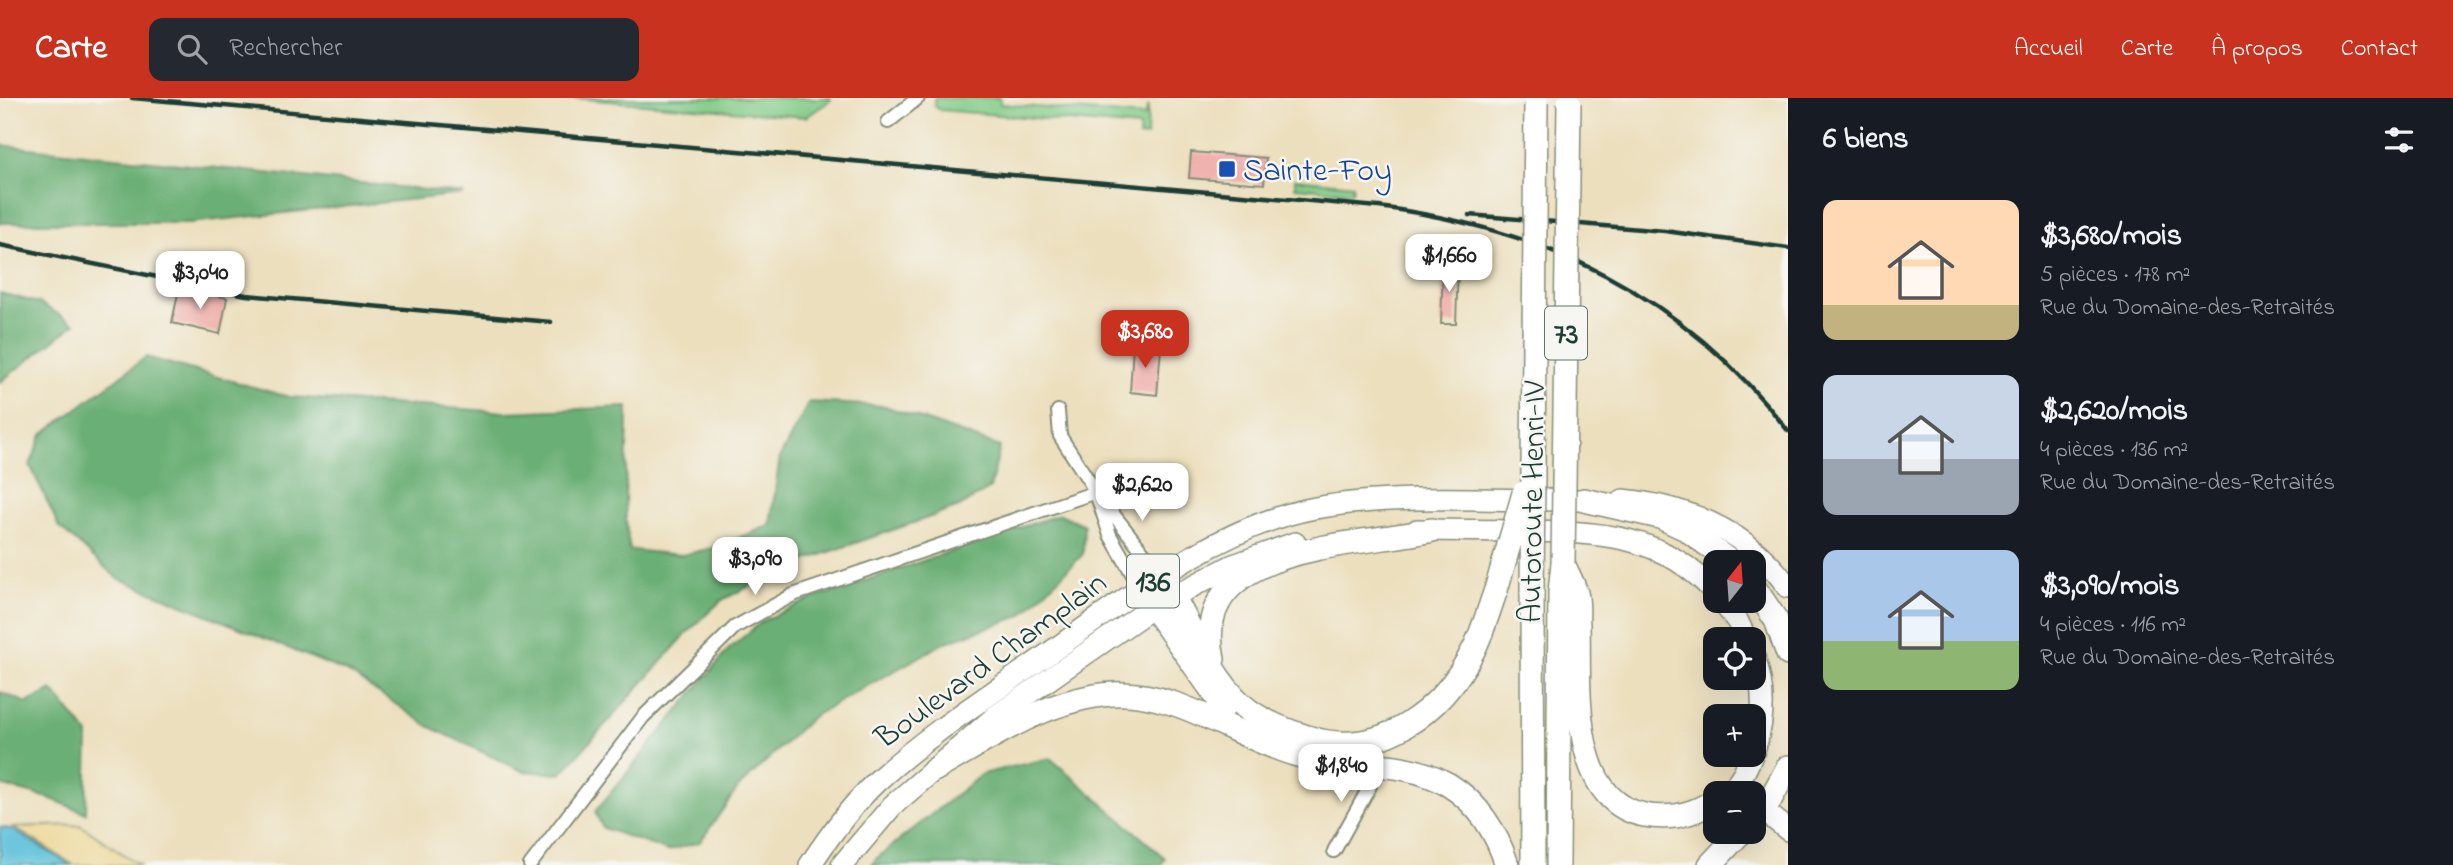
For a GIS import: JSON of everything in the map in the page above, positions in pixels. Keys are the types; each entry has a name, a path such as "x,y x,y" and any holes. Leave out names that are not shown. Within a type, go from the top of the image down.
{"highway":[{"name":"Autoroute Henri-IV","path":"1533,865 1531,470 1536,101"},
{"name":"Autoroute Henri-IV","path":"1558,865 1568,593 1563,564 1569,101"},
{"path":"1174,596 1228,691 1254,715 1292,732 1329,742 1371,741 1396,732 1434,705 1459,675 1475,648 1496,590 1531,470"},
{"path":"1584,500 1660,517 1686,529 1715,550"},
{"path":"1215,669 1210,646 1212,619 1225,594 1244,577 1270,562 1312,548 1432,530"},
{"path":"1568,593 1586,747 1594,777 1603,790 1625,808 1661,818 1678,816 1703,805"},
{"path":"1147,598 1227,711 1275,747"},
{"path":"1766,605 1776,620 1788,654"},
{"path":"934,770 1020,720 1087,698 1112,694 1151,697 1186,708 1294,754 1419,772 1459,791 1492,828 1507,865"},
{"path":"1766,796 1788,767"},
{"path":"1710,865 1730,844"}],"main road":[{"name":"Boulevard Champlain","path":"842,865 892,806 996,716 1147,598 1161,575 1247,530 1314,508 1398,501 1584,500 1653,503 1685,511 1733,533 1762,555 1788,587"},
{"name":"Boulevard Champlain","path":"810,865 828,838 874,784 919,744 1147,598 1174,596 1231,566 1294,543 1360,532 1595,532 1625,538 1670,557 1703,583"},
{"path":"1161,575 1174,596"},
{"path":"1737,781 1754,754 1762,719 1761,690"},
{"path":"1766,805 1788,830"}],"street":[{"path":"888,122 918,98"},
{"path":"1058,411 1060,436 1096,492 1161,575"},
{"path":"1096,492 1110,535 1147,598"},
{"path":"530,865 643,717 735,627 793,595 1096,492"},
{"path":"1335,851 1370,786 1373,764 1371,741"}],"green space":[{"path":"571,98 830,98 831,100 806,117"},
{"path":"934,98 1000,98 1000,104 1145,116 1148,105 1147,136 1139,137 1140,127 940,110 935,107"},
{"path":"0,145 464,194 189,223 0,223"},
{"path":"1295,179 1353,185 1352,192 1295,187"},
{"path":"0,293 39,303 75,324 0,382"},
{"path":"146,357 289,397 506,412 628,407 625,496 630,550 682,555 717,547 770,525 780,457 809,402 885,406 1000,447 990,488 959,507 789,566 722,600 687,633 561,774 522,771 430,727 349,673 117,578 59,527 30,465 42,435"},
{"path":"1060,514 1084,525 1083,554 1021,616 946,642 812,717 738,788 700,842 668,851 603,828 595,812 728,650 762,621 811,599"},
{"path":"52,690 88,734 86,813 49,798 0,785 0,692 27,703"},
{"path":"1050,758 1165,858 1161,865 872,865 982,774"}],"sand":[{"path":"80,825 139,865 74,865 13,827"}],"water":[{"path":"0,827 13,830 71,865 0,865"}],"building":[{"path":"1191,152 1266,158 1264,184 1189,178"},
{"path":"1443,263 1458,264 1456,324 1441,324"},
{"path":"179,288 227,298 220,334 172,323"},
{"path":"1133,346 1161,348 1157,395 1130,392"}],"railway":[{"path":"132,98 1379,207 1440,217 1499,232 1554,251 1607,276 1656,306 1703,341 1747,383 1788,431"},
{"path":"1469,215 1665,231 1788,248"},
{"path":"0,245 246,295 551,322"}],"place":[{"name":"Sainte-Foy","path":"1227,169"}]}
